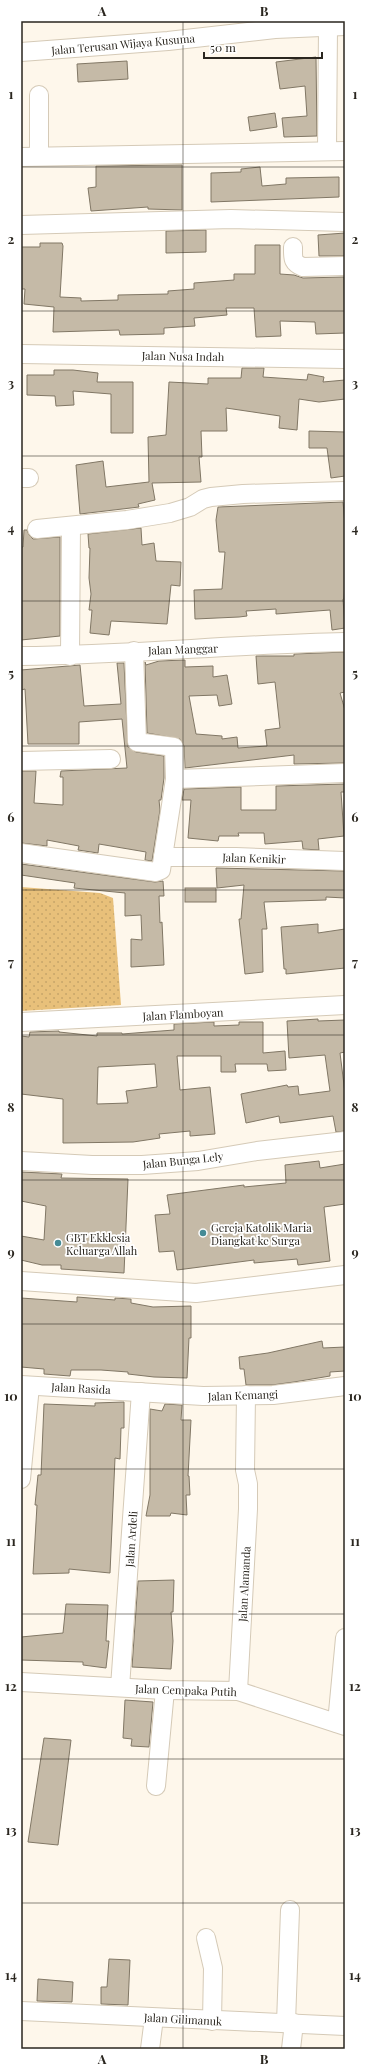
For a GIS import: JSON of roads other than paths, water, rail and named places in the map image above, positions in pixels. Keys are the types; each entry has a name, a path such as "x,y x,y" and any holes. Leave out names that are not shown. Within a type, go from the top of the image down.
{"street":[{"name":"Jalan Terusan Wijaya Kusuma","path":"21,52 168,41 274,25 336,26"},
{"path":"21,157 336,151 336,26"},
{"path":"39,95 39,156"},
{"path":"21,225 231,219 345,222"},
{"path":"293,247 292,259 297,265 303,267 345,266"},
{"name":"Jalan Nusa Indah","path":"21,354 345,359"},
{"path":"37,529 170,513 190,508 203,499 211,497 243,494 345,491"},
{"path":"70,656 71,526"},
{"name":"Jalan Manggar","path":"21,656 70,656 134,651 345,642"},
{"path":"21,853 158,872 161,870 175,780 174,747 137,742 134,651"},
{"path":"21,761 111,759"},
{"path":"175,780 345,772"},
{"name":"Jalan Kenikir","path":"163,857 236,857 345,861"},
{"name":"Jalan Flamboyan","path":"21,1022 345,1005"},
{"name":"Jalan Bunga Lely","path":"21,1161 92,1165 142,1165 198,1161 257,1151 345,1141"},
{"path":"21,1281 196,1293 345,1275"},
{"path":"21,1479 26,1385"},
{"name":"Jalan Rasida","path":"26,1385 141,1392"},
{"name":"Jalan Kemangi","path":"141,1392 203,1396 273,1395 345,1386"},
{"name":"Jalan Ardeli","path":"120,1687 141,1392"},
{"name":"Jalan Alamanda","path":"238,1691 248,1510 247,1477 245,1470 246,1395"},
{"path":"341,1724 345,1638"},
{"name":"Jalan Cempaka Putih","path":"21,1682 165,1690 238,1691 341,1724"},
{"path":"156,1786 165,1690"},
{"path":"290,1910 291,2049"},
{"path":"206,1938 213,1968 212,2021"},
{"name":"Jalan Gilimanuk","path":"21,2011 345,2026"},
{"path":"150,2049 154,2018"}],"place":[{"name":"Gereja Katolik Maria Diangkat ke Surga","path":"203,1233"},
{"name":"GBT Ekklesia Keluarga Allah","path":"58,1243"}]}
